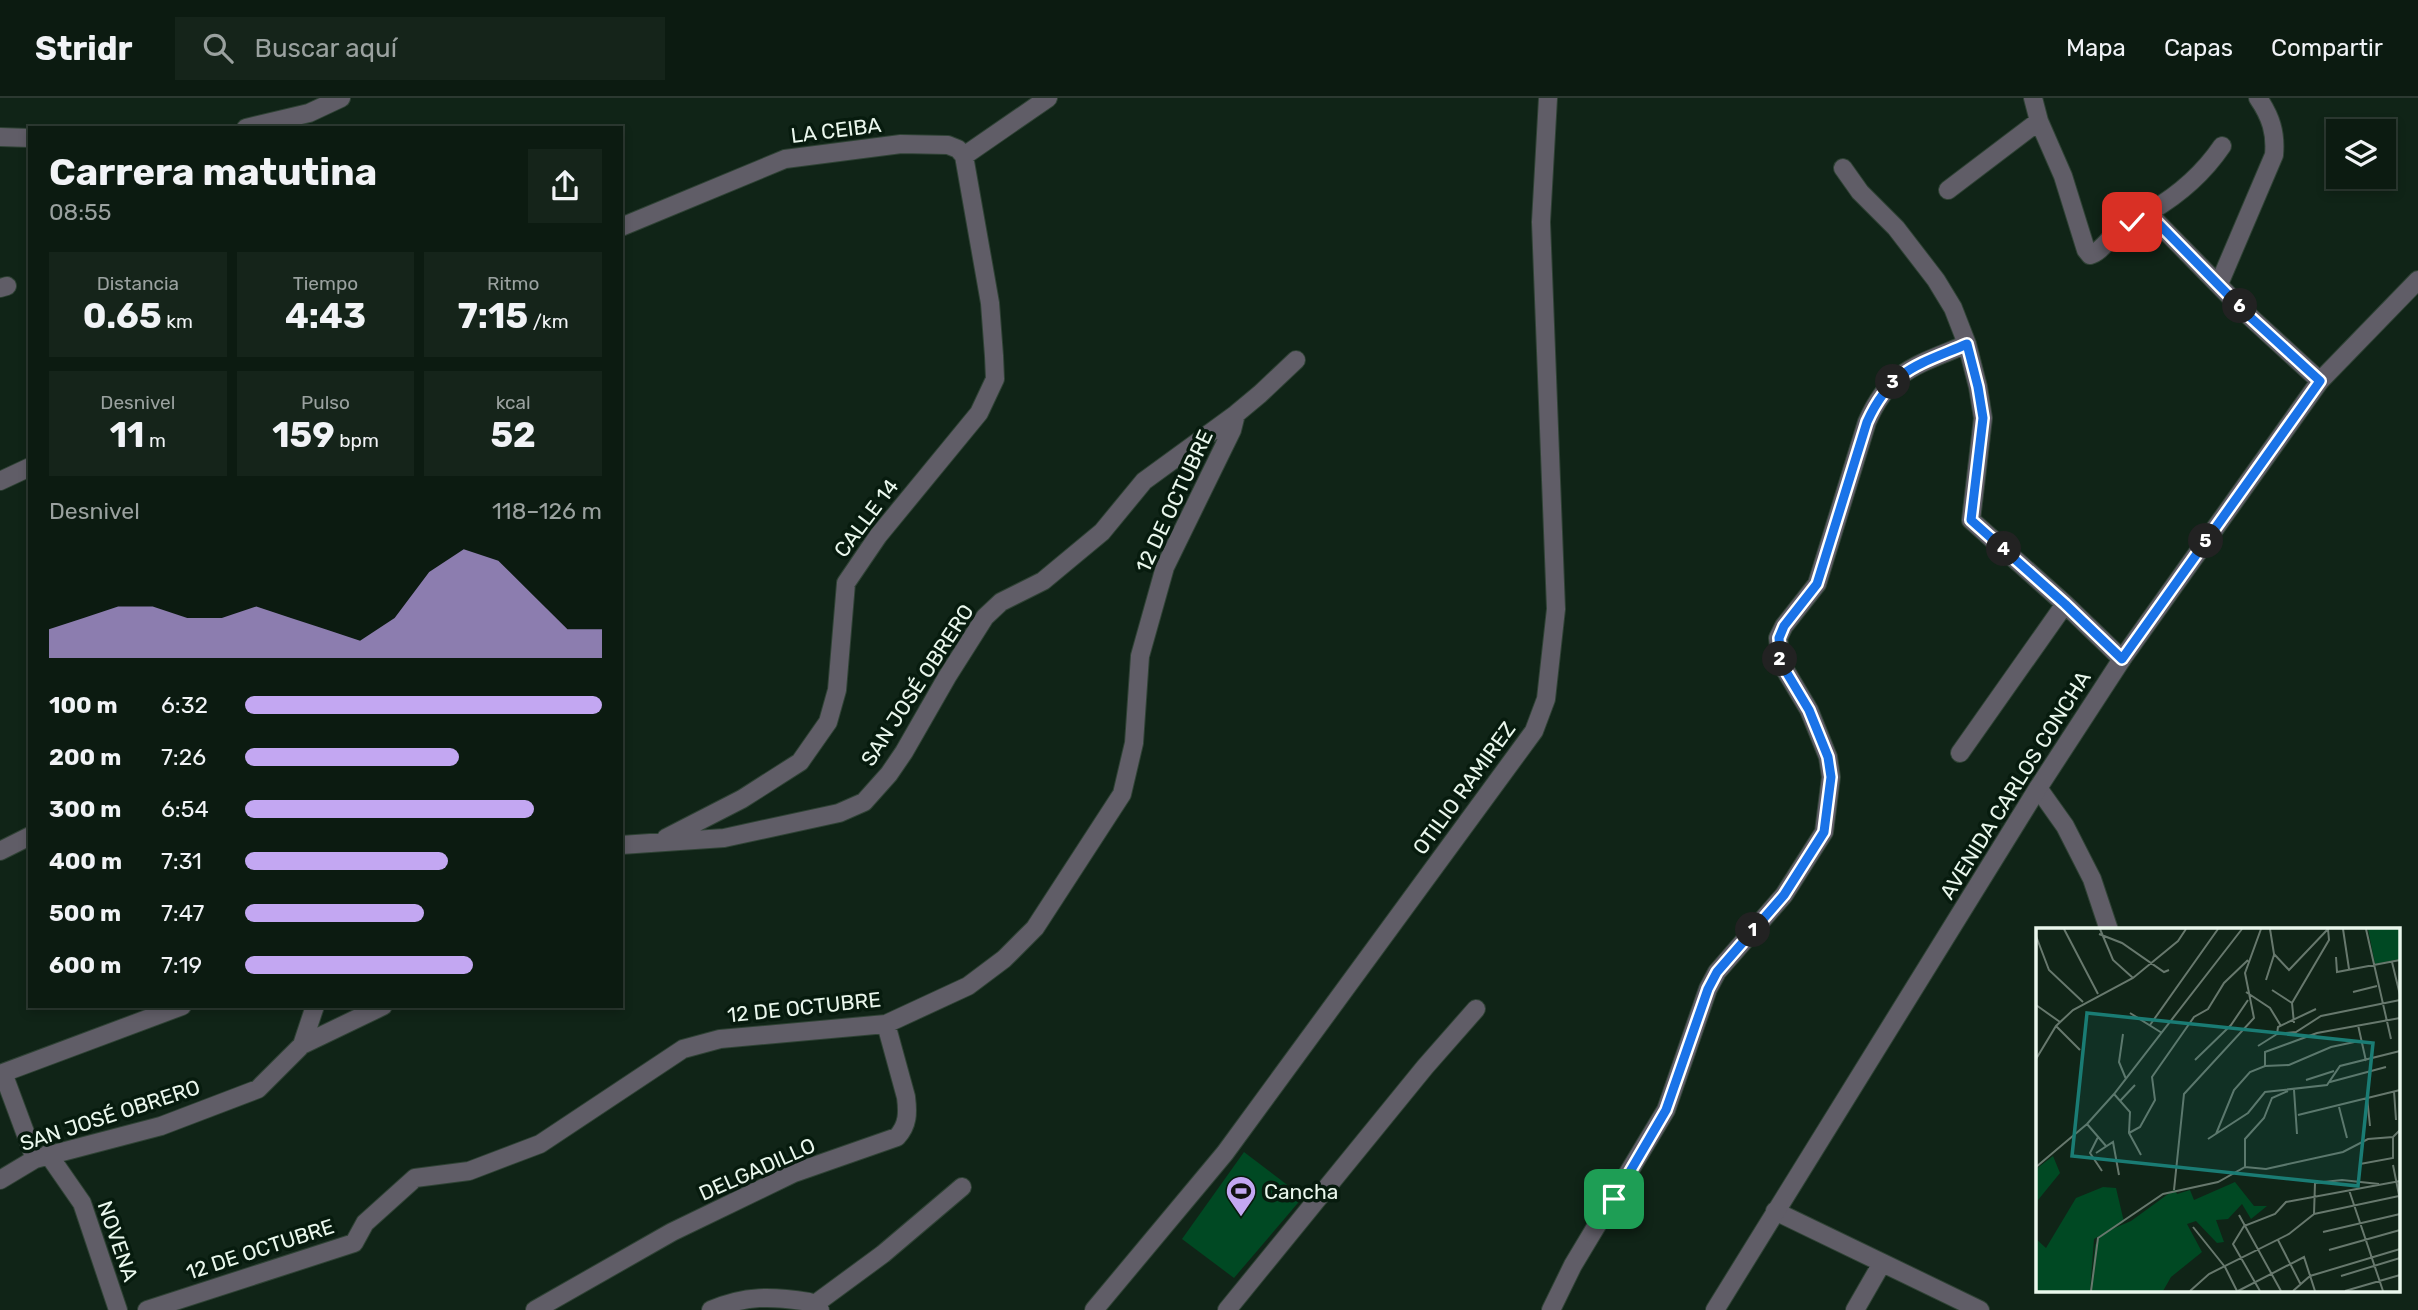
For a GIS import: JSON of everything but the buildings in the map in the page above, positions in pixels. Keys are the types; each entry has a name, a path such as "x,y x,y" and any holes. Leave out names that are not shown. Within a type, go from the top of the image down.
{"street":[{"path":"254,126 309,113 341,98"},
{"path":"964,156 1048,98"},
{"name":"OTILIO RAMIREZ","path":"1104,1307 1225,1153 1534,732 1539,719 1546,699 1556,609 1541,222 1548,98"},
{"path":"2033,98 2039,121 2063,176 2087,253 2097,252 2120,229 2188,186 2222,146"},
{"path":"2218,284 2274,155 2276,138 2272,123 2258,98"},
{"path":"1948,190 2039,121"},
{"path":"0,137 28,138"},
{"name":"LA CEIBA","path":"623,226 785,159 901,144 948,145 958,149 964,156"},
{"name":"CALLE 14","path":"659,842 742,799 800,762 828,722 837,690 846,583 878,536 979,413 989,396 995,379 990,303 964,156"},
{"path":"1843,168 1860,192 1896,228 1936,280 1953,308 1967,344 1983,418 1971,520 2122,659"},
{"path":"2148,213 2248,315 2320,381"},
{"name":"AVENIDA CARLOS CONCHA","path":"1715,1310 2038,788 2122,659 2320,381 2418,280"},
{"path":"1550,1310 1573,1265 1666,1110 1708,989 1717,972 1784,895 1824,832 1831,777 1828,757 1809,710 1781,663 1779,638 1784,626 1817,584 1867,422 1877,400 1910,367 1967,344"},
{"name":"SAN JOSÉ OBRERO","path":"623,841 724,838 839,813 864,802 904,752 985,617 1001,602 1043,580 1102,532 1144,481 1236,414 1296,360"},
{"name":"12 DE OCTUBRE","path":"147,1310 354,1243 365,1223 415,1178 469,1171 540,1144 683,1049 720,1039 886,1024 968,986 1003,959 1035,928 1122,794 1134,743 1140,656 1165,567 1232,430 1236,414"},
{"path":"0,481 28,468"},
{"path":"1960,753 2065,604"},
{"path":"2038,788 2071,836 2092,879 2108,928"},
{"path":"1,848 28,837"},
{"path":"1,1074 177,1008"},
{"name":"SAN JOSÉ OBRERO","path":"0,1180 41,1157 161,1126 258,1089 302,1045 314,1008"},
{"path":"302,1045 379,1008"},
{"path":"1227,1310 1425,1067 1476,1009"},
{"name":"DELGADILLO","path":"535,1310 672,1232 794,1173 897,1137 905,1129 908,1109 886,1024"},
{"name":"NOVENA","path":"1,1074 41,1157 82,1203 118,1310"},
{"path":"711,1310 733,1301 763,1297 797,1300 817,1307 962,1188"},
{"path":"1775,1211 1980,1310"},
{"path":"1854,1310 1881,1263"}],"green space":[{"name":"Cancha","path":"1244,1152 1303,1197 1234,1278 1182,1239"}],"place":[{"name":"Cancha","path":"1241,1218"}],"route":[{"path":"1614,1199 1666,1110 1700,1007 1717,972 1784,895 1824,832 1830,796 1828,757 1809,710 1781,663 1779,638 1784,626 1821,575 1867,422 1877,400 1910,367 1967,344 1983,418 1971,520 2122,659 2320,381 2248,315 2148,213 2132,222"}]}
